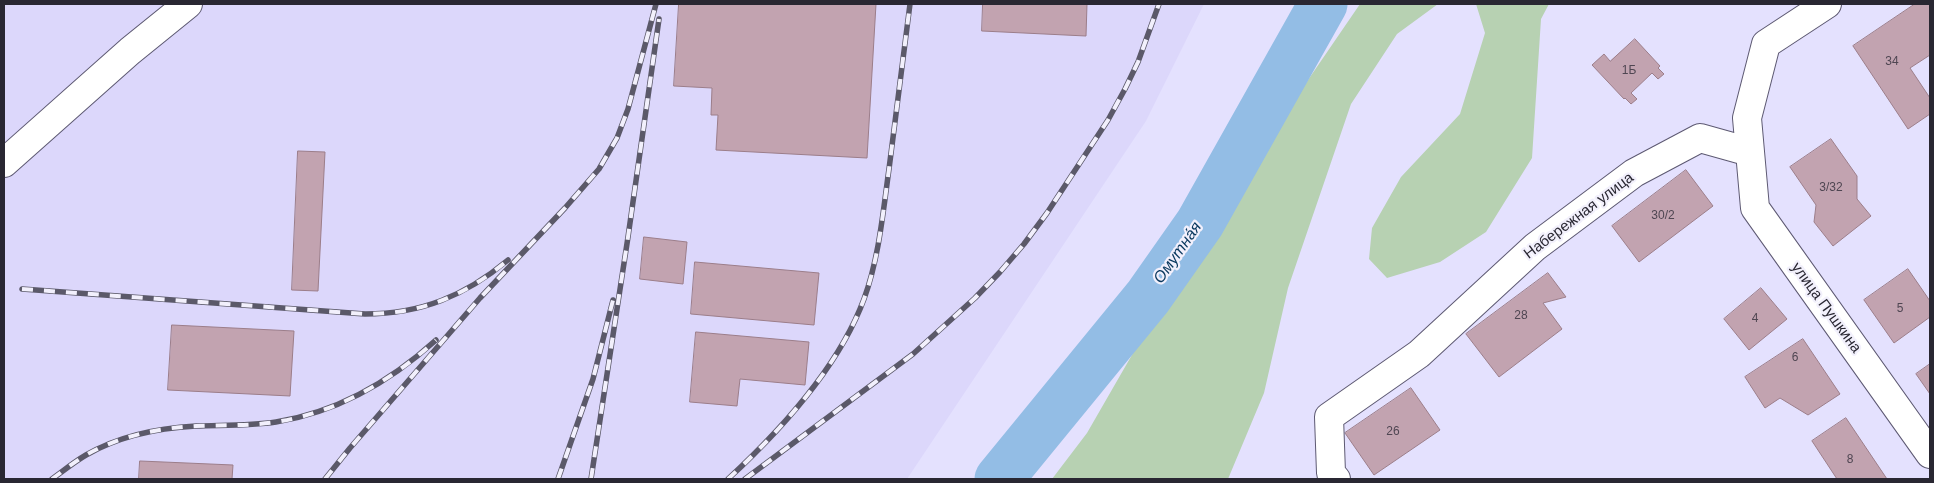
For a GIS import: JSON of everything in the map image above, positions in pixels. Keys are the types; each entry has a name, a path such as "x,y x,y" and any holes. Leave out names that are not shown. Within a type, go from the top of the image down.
{"street":[{"path":"4,164 130,51 188,4"},
{"path":"1750,152 1747,118 1766,44 1827,4"},
{"name":"Набережная улица","path":"1333,476 1328,417 1419,354 1535,247 1634,173 1700,138 1750,152"},
{"name":"улица Пушкина","path":"1750,152 1755,208 1930,454"}],"shaded area":[{"path":"4,4 1204,4 1146,121 907,479 4,479"}],"green space":[{"path":"1360,4 1438,4 1397,34 1351,104 1288,288 1264,393 1228,479 1052,479 1087,433 1197,242"},
{"path":"1476,4 1549,4 1541,19 1532,158 1486,232 1440,262 1387,278 1369,259 1372,228 1401,177 1460,114 1485,33"}],"building":[{"path":"679,4 876,4 867,158 716,150 718,115 711,115 712,88 674,86"},
{"path":"983,4 1087,4 1086,36 982,31"},
{"path":"1915,4 1930,4 1930,55 1910,68 1930,98 1930,114 1908,129 1853,46"},
{"path":"1635,39 1660,66 1658,68 1664,74 1658,79 1652,73 1631,93 1637,99 1631,104 1592,65 1604,54 1610,61"},
{"path":"1831,139 1857,176 1857,199 1871,216 1833,246 1814,222 1816,205 1790,167"},
{"path":"298,151 325,152 318,291 292,290"},
{"path":"1686,170 1713,206 1639,262 1612,226"},
{"path":"644,237 687,242 683,284 640,279"},
{"path":"695,262 819,273 814,325 691,314"},
{"path":"1908,269 1930,301 1930,317 1894,343 1864,300"},
{"path":"1548,273 1566,297 1543,303 1562,329 1499,377 1466,334"},
{"path":"1761,288 1787,319 1749,350 1724,319"},
{"path":"172,325 294,331 290,396 168,390"},
{"path":"696,332 809,342 805,385 740,379 737,406 690,402"},
{"path":"1803,339 1840,394 1808,415 1780,398 1765,408 1745,377"},
{"path":"1930,364 1930,394 1916,374"},
{"path":"1411,388 1440,430 1374,475 1345,433"},
{"path":"1846,418 1887,479 1837,479 1812,441"},
{"path":"140,461 233,465 232,479 139,479"}],"waterway":[{"name":"Омутна́я","path":"999,479 1148,297 1200,223 1323,4"}],"railway":[{"path":"325,479 480,298 599,169 617,138 628,109 656,4"},
{"path":"728,479 768,440 824,373 840,349 864,299 880,235 910,4"},
{"path":"745,479 913,354 975,298 1000,272 1047,213 1108,120 1138,62 1159,4"},
{"path":"591,479 659,19"},
{"path":"22,289 365,314 385,313 405,311 424,306 459,293 492,273 508,260"},
{"path":"558,479 593,379 613,300"},
{"path":"52,479 99,448 139,434 182,427 276,422 321,411 362,393 382,381 401,369 436,340"}]}
